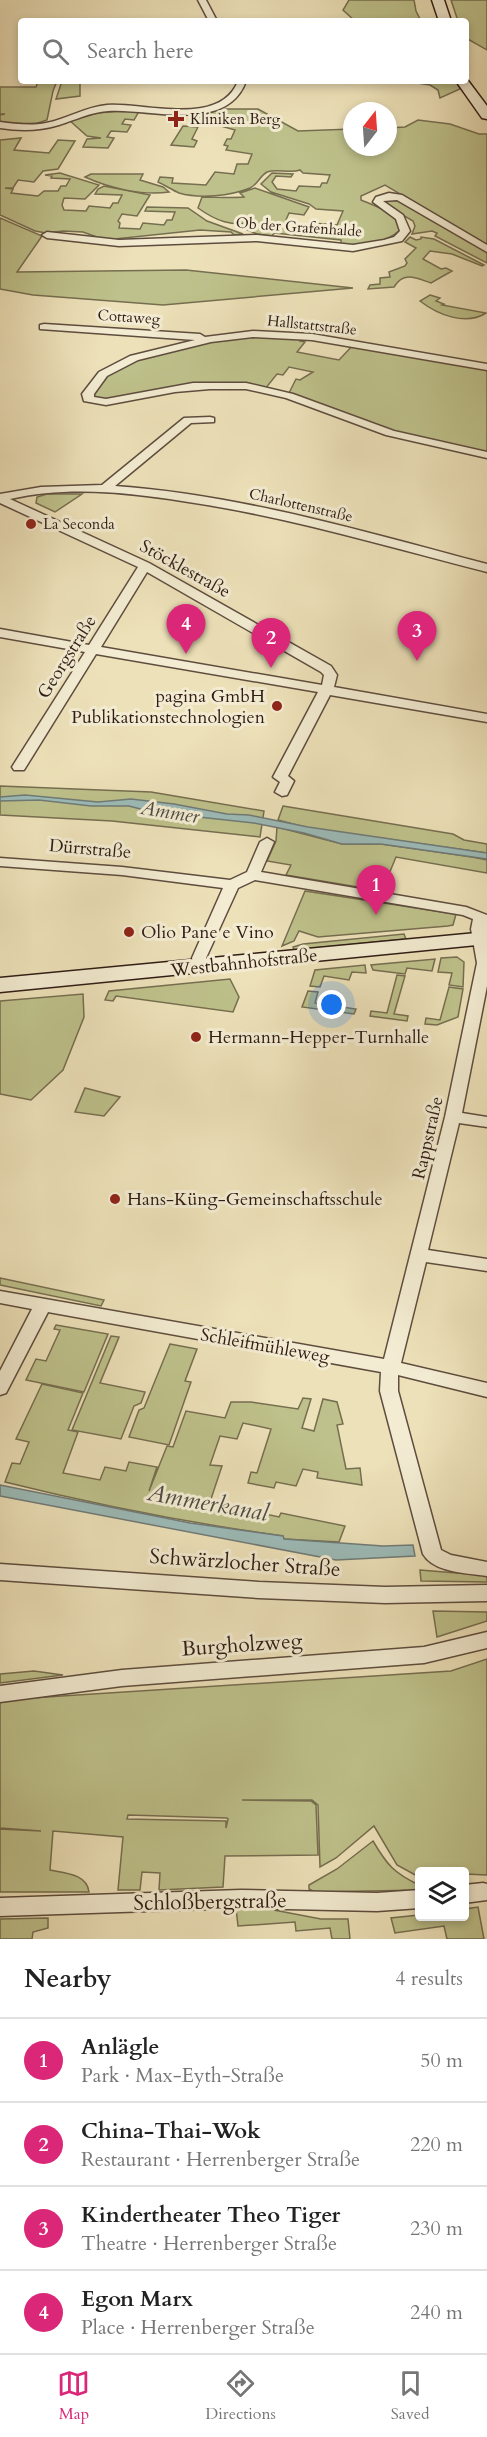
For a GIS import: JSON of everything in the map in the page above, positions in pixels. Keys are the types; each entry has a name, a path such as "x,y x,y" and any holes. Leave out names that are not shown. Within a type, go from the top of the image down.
{"street":[{"path":"202,0 211,18"},
{"path":"430,0 435,18"},
{"path":"438,0 444,18"},
{"path":"469,75 487,100"},
{"path":"0,125 46,126 83,112 110,108 205,110 227,101 237,92 241,84"},
{"path":"464,84 487,115"},
{"name":"Ob der Grafenhalde","path":"47,235 108,242 257,238 340,247 368,247 394,241 405,231 404,222 399,216 377,201 389,196 399,197 487,249"},
{"name":"Cottaweg","path":"44,327 211,339"},
{"name":"Hallstattstraße","path":"487,368 304,336 253,334 211,339 141,356 118,365 103,374 90,387 88,399 106,402 188,385 248,386 308,401 358,423 394,434 487,455"},
{"path":"106,488 188,420 210,420"},
{"name":"Charlottenstraße","path":"0,499 41,489 106,488 220,502 315,523 487,568"},
{"name":"Stöcklestraße","path":"0,499 145,566 326,669 331,675 325,691"},
{"name":"Georgstraße","path":"19,767 145,566"},
{"path":"0,633 487,718"},
{"path":"282,792 286,780 280,777 325,691"},
{"path":"200,967 200,958 232,885 253,875 267,842"},
{"name":"Dürrstraße","path":"0,862 175,872 232,885"},
{"name":"Rappstraße","path":"253,875 466,911 482,917 477,926 484,938 485,956 481,1013 390,1367 389,1391 433,1554 447,1562 487,1569"},
{"name":"Westbahnhofstraße","path":"0,985 484,938"},
{"path":"453,1116 487,1122"},
{"path":"420,1255 487,1266"},
{"name":"Schleifmühleweg","path":"0,1297 390,1367 487,1390"},
{"path":"0,1388 43,1305"},
{"name":"Schwärzlocher Straße","path":"0,1572 260,1590 374,1595 487,1593"},
{"name":"Burgholzweg","path":"0,1694 122,1677 424,1655 487,1640"},
{"name":"Schloßbergstraße","path":"0,1906 241,1899 367,1902 415,1899"}],"green space":[{"path":"349,0 414,0 420,18 352,18 343,10"},
{"path":"451,0 487,0 487,50 469,40 469,18 457,18"},
{"path":"37,84 56,84 47,120 35,124 0,123 0,115 5,114 0,114 0,87 36,87"},
{"path":"61,84 80,84 80,96 56,99"},
{"path":"424,84 458,84 460,89 440,98 438,90"},
{"path":"224,109 258,109 298,131 343,129 343,156 397,156 397,127 405,127 418,120 450,124 479,134 487,134 487,245 385,185 361,196 361,200 390,215 395,219 400,230 394,235 372,243 341,244 341,240 274,233 272,236 257,234 241,227 254,222 238,224 211,216 198,208 202,197 244,197 240,193 255,188 309,207 304,215 289,213 286,220 291,221 289,226 313,227 314,223 337,225 343,211 316,209 309,204 271,192 261,184 272,173 293,174 291,177 276,176 272,182 277,189 296,191 299,186 320,187 322,183 327,183 330,175 303,173 300,170 267,172 250,188 215,196 179,193 158,182 160,177 173,178 172,183 206,185 215,172 234,174 237,164 248,164 252,154 226,150 228,146 224,145 227,139 231,139 235,130 221,126 193,125 200,116 189,115"},
{"path":"133,110 138,113 134,120 125,119 122,124 131,125 127,132 111,131 107,137 114,138 108,148 83,147 87,139 101,138 87,136 69,120 97,113"},
{"path":"183,126 198,127 192,139 197,141 194,147 171,145"},
{"path":"21,138 14,150 49,153 58,140 75,141 58,169 43,171 34,182 18,180 13,188 5,188 13,189 11,193 38,196 44,191 58,191 61,186 66,186 70,179 51,178 52,176 45,175 60,173 99,185 85,199 64,198 62,205 64,210 86,211 89,206 110,208 113,203 118,203 122,195 95,194 104,186 150,195 137,216 122,214 118,221 119,228 140,229 143,223 164,225 167,220 172,220 175,212 145,211 147,207 188,208 207,221 243,234 234,235 231,232 200,230 105,240 83,232 35,231 0,215 0,140"},
{"path":"91,174 143,174 140,180 163,187 169,192 148,193 115,188 85,177"},
{"path":"384,199 395,199 487,252 487,263 435,236 437,233 432,231 412,234 415,226 413,221 386,205"},
{"path":"0,218 42,236 17,272 186,270 353,288 163,305 33,295 0,289"},
{"path":"410,237 416,240 421,237 434,239 484,265 452,254 430,251 423,259 441,269 446,268 452,271 431,283 406,277 394,287 368,289 370,285 380,284 380,278 390,277 389,272 405,266 407,263 405,259 416,248 405,242"},
{"path":"430,295 440,298 436,301 444,304 442,305 486,313 470,319 452,317 435,311 420,301"},
{"path":"232,336 304,336 300,341 305,342 297,352 339,360 354,344 487,367 487,455 394,434 288,395 296,379 300,380 313,372 289,367 283,375 277,374 265,389 248,386 142,393 93,401 91,387 118,365"},
{"path":"47,494 82,494 55,512 36,503 37,497"},
{"path":"0,786 151,792 264,811 260,837 112,821 0,815"},
{"path":"283,806 453,834 464,840 487,844 487,853 308,828 278,820"},
{"path":"277,827 342,844 381,844 487,860 487,873 396,857 382,891 286,875 291,865 267,861 276,841"},
{"path":"305,891 456,914 453,925 448,926 318,937 299,931 294,941 282,946"},
{"path":"404,934 406,939 294,950 293,947 303,944"},
{"path":"457,957 464,962 463,987 449,985 452,973 438,972 441,958"},
{"path":"435,959 432,971 407,968 405,974 373,970 371,965"},
{"path":"365,965 366,973 352,972 349,980 324,976 320,987 310,986 315,970"},
{"path":"397,975 405,976 394,1014 408,1016 407,1021 370,1016 371,1011 387,1013"},
{"path":"230,979 239,997 233,1012 116,996 113,1001 105,1000 109,991"},
{"path":"449,987 463,989 458,1017 437,1025 425,1024 426,1018 440,1020"},
{"path":"308,991 318,992 315,1003 356,1009 354,1014 302,1007"},
{"path":"83,994 84,1017 63,1070 31,1100 0,1094 0,1001"},
{"path":"85,1088 120,1097 104,1116 75,1112"},
{"path":"0,1278 104,1300 101,1306 0,1285"},
{"path":"56,1325 108,1334 84,1392 26,1380 36,1359 46,1361 60,1330 54,1329"},
{"path":"111,1336 119,1337 100,1383 145,1392 141,1403 134,1406 121,1439 72,1430"},
{"path":"170,1344 197,1349 185,1381 191,1382 169,1445 129,1437 139,1410 144,1408"},
{"path":"42,1384 83,1393 68,1430 78,1432 63,1473 100,1480 105,1467 126,1471 129,1462 157,1467 149,1491 167,1446 173,1447 186,1411 225,1418 231,1402 251,1402 298,1409 303,1398 311,1399 302,1428 314,1431 323,1399 337,1402 343,1424 337,1425 346,1469 360,1468 362,1485 317,1478 318,1472 303,1469 296,1486 276,1482 274,1488 248,1483 251,1472 257,1473 271,1429 243,1423 237,1439 220,1436 210,1465 222,1466 210,1502 279,1517 281,1513 345,1526 339,1542 284,1539 283,1536 143,1513 5,1482 12,1463 20,1464 29,1442 16,1439"},
{"path":"420,1570 487,1576 487,1582 421,1581"},
{"path":"433,1611 487,1612 487,1621 437,1637"},
{"path":"487,1659 487,1875 469,1874 469,1867 415,1867 415,1875 397,1865 374,1826 336,1858 320,1867 318,1805 312,1800 242,1800 311,1801 316,1805 318,1855 225,1856 223,1887 159,1890 160,1873 142,1872 140,1890 118,1890 123,1837 53,1831 50,1870 80,1878 89,1892 0,1892 0,1829 41,1831 0,1828 0,1700 451,1671","holes":["128,1815 228,1819 226,1828 226,1821 127,1819"]},
{"path":"34,1671 63,1675 0,1683 0,1674"},
{"path":"373,1841 392,1867 415,1883 415,1890 315,1892 309,1889 309,1885 337,1869"},
{"path":"258,1907 321,1919 348,1919 350,1939 332,1939 330,1928 296,1931 295,1922 238,1926 236,1908"},
{"path":"478,1907 484,1939 447,1939 444,1926 395,1933 391,1918 415,1915 415,1921 469,1921 469,1908"},
{"path":"48,1918 48,1928 33,1932 32,1939 0,1939 0,1919"}],"water":[{"name":"Ammer","path":"25,795 98,802 131,799 174,804 227,814 249,815 308,827 487,853 487,859 381,844 342,844 304,833 254,823 152,812 129,806 91,806 39,800 0,801 0,797"},
{"path":"0,1485 190,1523 283,1536 284,1539 383,1546 413,1545 415,1556 336,1560 0,1496"}],"place":[{"name":"Kliniken Berg","path":"176,119"},
{"name":"La Seconda","path":"31,524"},
{"name":"Egon Marx","path":"186,654"},
{"name":"Kindertheater Theo Tiger","path":"417,661"},
{"name":"China-Thai-Wok","path":"271,668"},
{"name":"pagina GmbH Publikationstechnologien","path":"277,706"},
{"name":"Anlägle","path":"376,915"},
{"name":"Olio Pane e Vino","path":"129,932"},
{"name":"Hermann-Hepper-Turnhalle","path":"196,1037"},
{"name":"Hans-Küng-Gemeinschaftsschule","path":"115,1199"}],"water label":[{"name":"Ammerkanal","path":"208,1503"}]}
